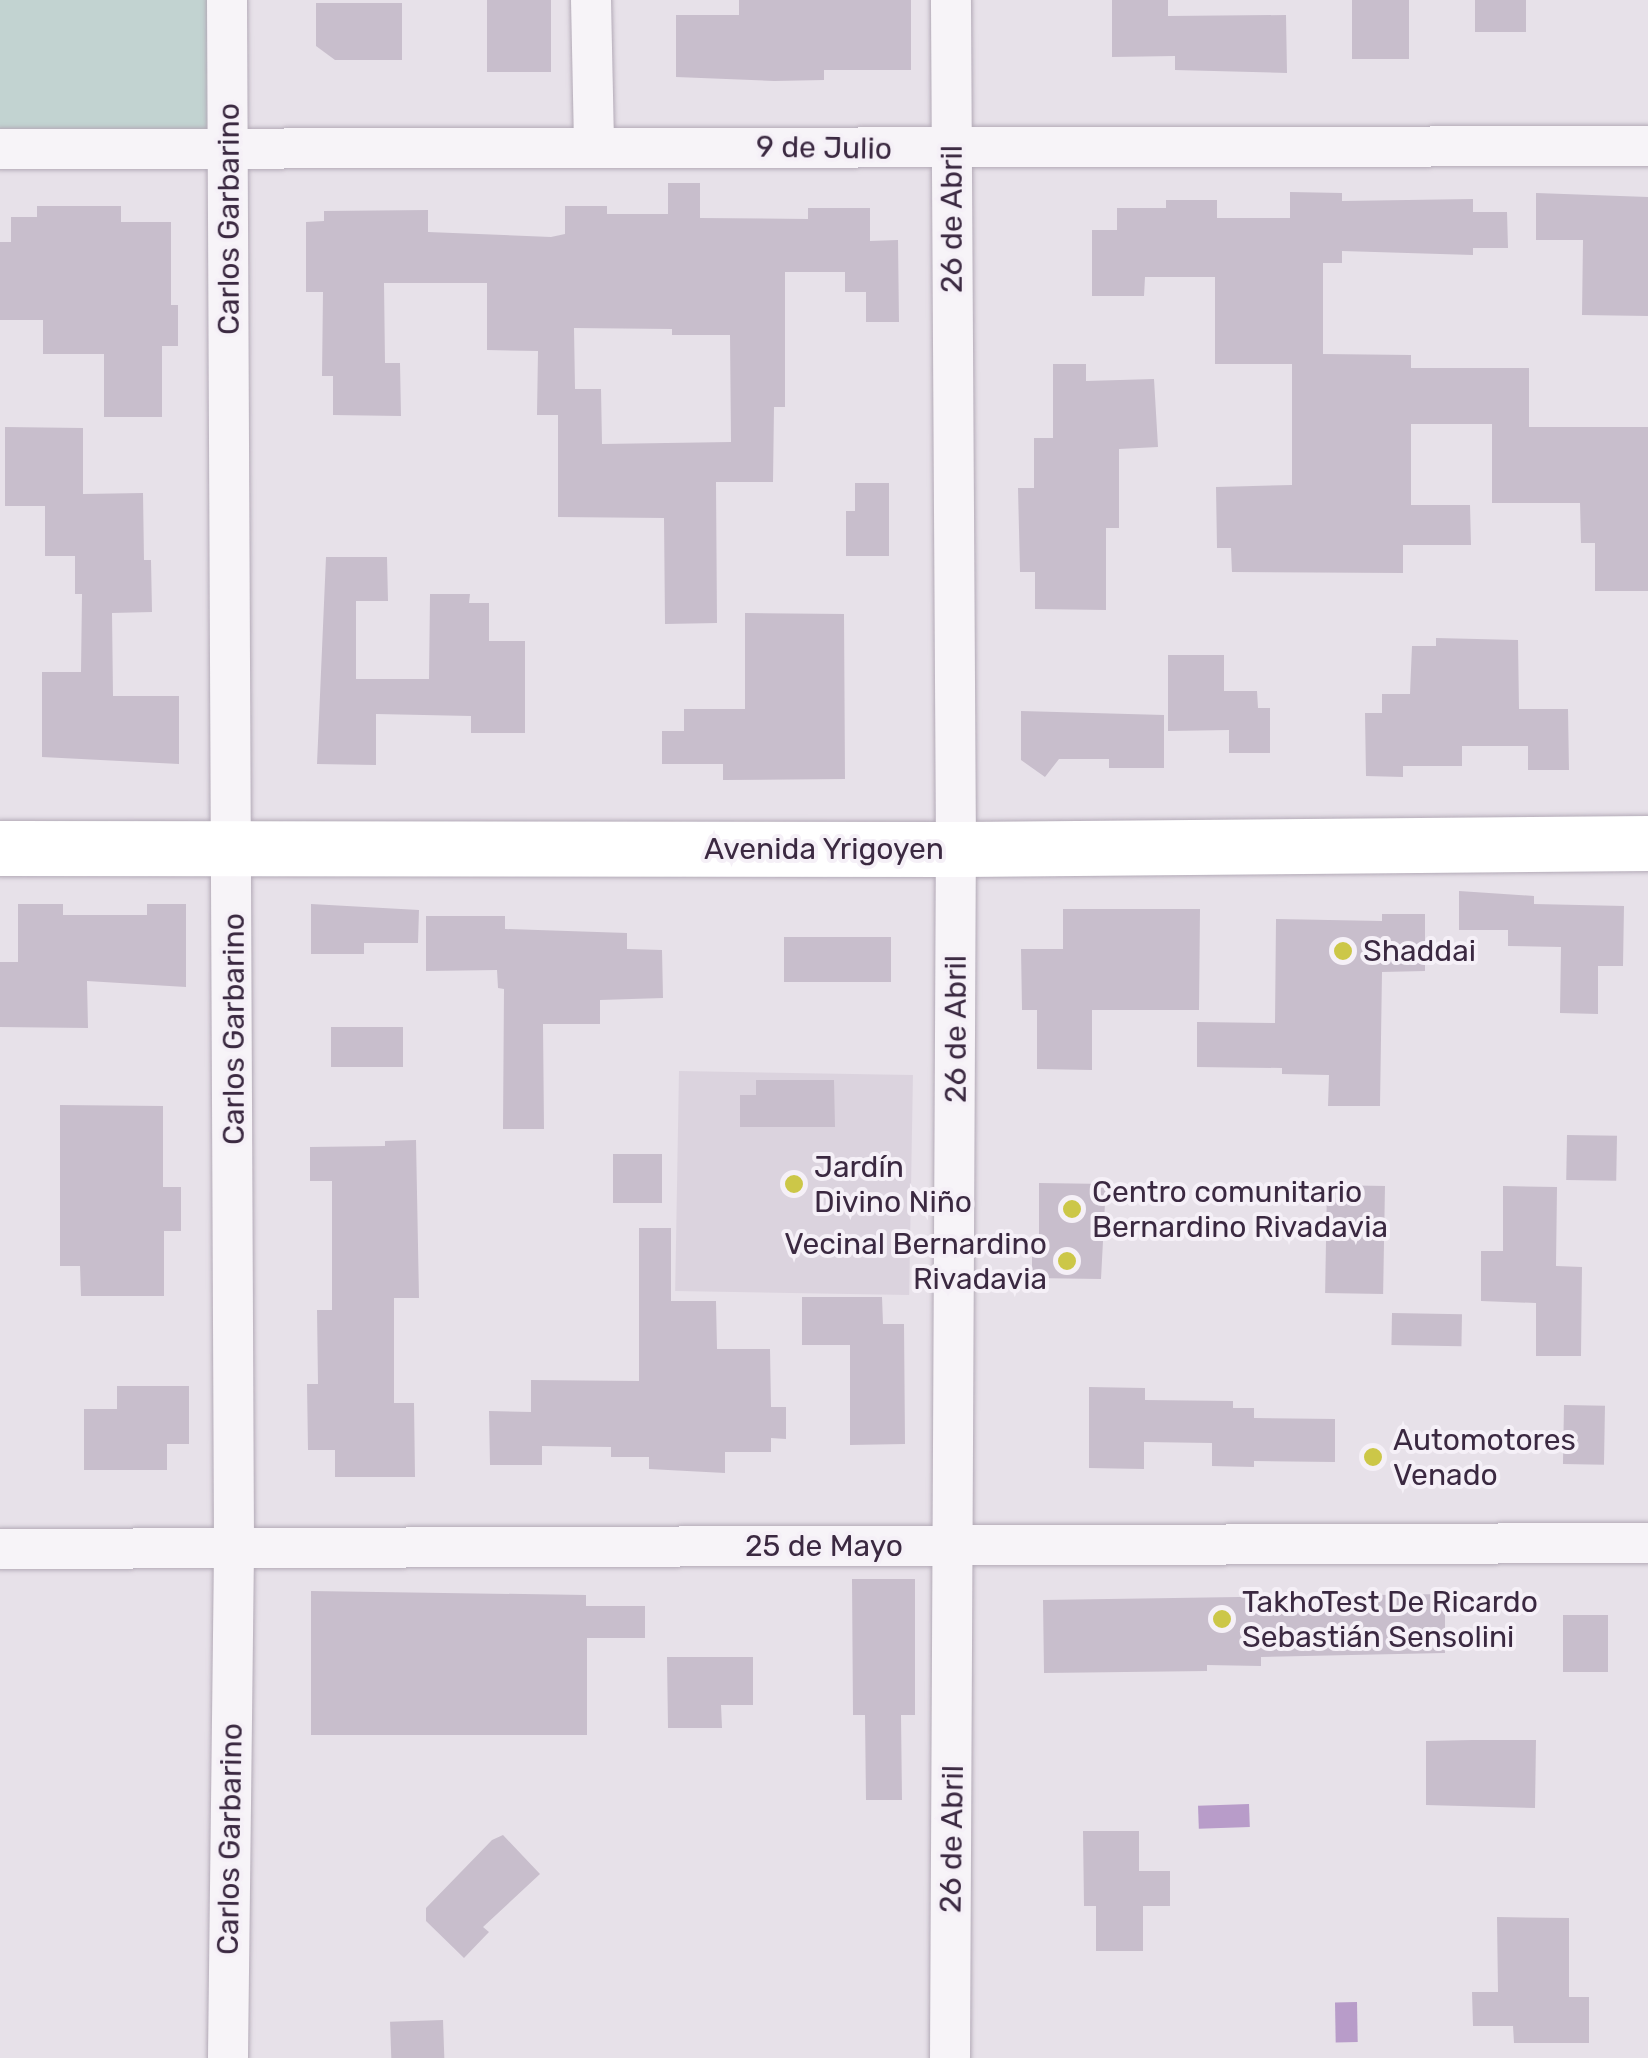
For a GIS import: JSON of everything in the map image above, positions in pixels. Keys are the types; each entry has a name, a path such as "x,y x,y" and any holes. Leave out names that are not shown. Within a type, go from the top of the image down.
{"main road":[{"name":"Avenida Yrigoyen","path":"0,848 956,849 1648,843"}],"street":[{"name":"Carlos Garbarino","path":"227,0 234,848 234,1551 228,2058"},
{"path":"591,0 594,146"},
{"name":"26 de Abril","path":"950,2058 956,849 951,0"},
{"name":"9 de Julio","path":"0,149 1648,146"},
{"name":"25 de Mayo","path":"0,1549 1648,1543"}],"shaded area":[{"path":"0,0 227,0 227,149 0,149"},
{"name":"Jardín Divino Niño","path":"679,1071 913,1075 909,1295 675,1291"},
{"path":"1249,1804 1250,1827 1199,1829 1198,1806"},
{"path":"1335,2002 1357,2002 1358,2042 1336,2042"}],"building":[{"path":"487,0 551,0 551,72 487,72"},
{"path":"739,0 911,0 911,70 824,70 824,80 676,77 676,15 739,15"},
{"path":"1112,0 1168,0 1168,16 1286,15 1287,73 1175,70 1175,56 1112,57"},
{"path":"1352,0 1409,0 1409,59 1352,59"},
{"path":"1475,0 1526,0 1526,32 1475,32"},
{"path":"316,3 402,3 402,60 335,60 316,46"},
{"path":"668,183 700,183 700,218 808,219 808,208 870,208 870,241 898,240 899,322 866,322 866,292 845,292 845,272 785,272 785,407 774,407 773,482 716,482 717,623 665,624 664,518 558,517 558,415 537,415 538,351 487,350 487,283 384,283 385,363 400,363 401,416 333,415 333,376 322,376 323,292 306,292 306,222 324,221 324,211 428,210 428,232 551,237 565,234 565,206 607,206 607,214 668,214","holes":["574,328 672,329 672,335 730,335 731,442 602,444 601,389 575,389"]},
{"path":"1290,192 1342,193 1342,201 1473,199 1473,212 1507,212 1508,248 1473,248 1473,255 1342,251 1342,263 1323,263 1323,354 1411,355 1411,368 1529,368 1529,427 1648,427 1648,591 1595,591 1595,543 1581,543 1580,503 1492,503 1492,424 1411,424 1411,505 1470,505 1471,545 1403,545 1403,573 1232,572 1231,548 1217,548 1216,487 1292,485 1292,364 1215,364 1215,277 1145,277 1144,296 1092,296 1092,230 1117,230 1117,208 1166,208 1166,200 1217,200 1217,218 1290,218"},
{"path":"1536,193 1648,197 1648,316 1582,315 1583,240 1536,240"},
{"path":"37,206 121,206 121,222 171,222 171,305 178,305 178,346 162,346 162,417 104,417 104,354 43,354 43,320 0,320 0,242 11,242 11,217 37,217"},
{"path":"1053,364 1086,364 1086,381 1154,379 1158,447 1119,449 1119,528 1106,528 1106,610 1035,609 1035,572 1020,572 1018,488 1034,488 1034,438 1053,438"},
{"path":"5,427 83,428 83,494 143,493 144,560 151,560 152,612 112,613 113,696 179,696 179,764 42,757 42,672 81,672 82,594 75,594 75,556 45,556 45,506 5,506"},
{"path":"855,483 889,483 889,556 846,556 846,511 855,511"},
{"path":"326,557 387,557 388,601 356,601 356,679 429,679 430,594 470,594 469,603 489,603 489,641 525,641 525,733 471,733 471,716 376,714 376,765 317,764"},
{"path":"745,613 844,614 845,779 723,780 723,764 662,764 662,731 684,731 684,709 745,709"},
{"path":"1436,638 1518,640 1519,709 1568,709 1569,770 1528,770 1528,746 1462,746 1462,766 1403,766 1403,777 1366,776 1365,713 1382,713 1382,694 1410,694 1412,646 1436,646"},
{"path":"1168,655 1224,655 1224,691 1257,691 1258,708 1270,708 1270,753 1229,753 1229,730 1168,731"},
{"path":"1021,711 1164,715 1164,768 1109,768 1109,759 1059,759 1045,777 1021,760"},
{"path":"1459,891 1534,896 1534,904 1624,906 1623,966 1598,966 1598,1014 1560,1013 1561,947 1508,946 1508,930 1459,930"},
{"path":"18,904 63,904 63,915 147,915 147,904 186,904 186,987 87,981 88,1028 0,1027 0,962 18,962"},
{"path":"311,904 419,910 418,943 364,943 364,954 311,954"},
{"path":"1063,909 1200,909 1199,1010 1092,1010 1092,1070 1037,1069 1037,1010 1022,1010 1021,949 1063,949"},
{"path":"1382,914 1425,914 1425,971 1382,972 1380,1106 1328,1106 1329,1075 1282,1074 1282,1068 1197,1067 1197,1022 1275,1023 1276,919 1382,921"},
{"path":"426,916 505,916 505,929 627,933 627,949 662,950 663,998 600,1000 600,1024 543,1024 544,1129 503,1129 504,989 498,988 497,970 426,971"},
{"path":"784,937 891,937 891,982 784,982"},
{"path":"331,1027 403,1027 403,1067 331,1067"},
{"path":"756,1080 834,1080 835,1127 740,1127 740,1095 756,1095"},
{"path":"60,1105 163,1106 163,1187 181,1187 181,1231 164,1231 164,1296 81,1296 80,1266 60,1266"},
{"path":"1567,1135 1617,1136 1616,1181 1566,1180"},
{"path":"416,1140 419,1298 394,1298 394,1403 414,1403 415,1477 335,1477 335,1450 308,1450 307,1384 318,1384 317,1310 332,1310 332,1181 310,1181 310,1147 385,1146 385,1141"},
{"path":"613,1154 662,1154 662,1203 613,1203"},
{"path":"1039,1183 1106,1184 1101,1279 1032,1278 1032,1243 1039,1243"},
{"path":"1327,1185 1385,1186 1383,1294 1325,1293"},
{"path":"1503,1186 1557,1187 1556,1266 1582,1267 1581,1356 1536,1356 1536,1303 1481,1301 1481,1251 1503,1251"},
{"path":"639,1228 671,1228 671,1301 716,1301 717,1349 770,1349 771,1407 786,1407 786,1439 771,1438 771,1452 725,1452 725,1473 649,1469 649,1457 611,1457 611,1447 542,1446 542,1465 490,1465 489,1411 531,1412 531,1380 639,1381"},
{"path":"802,1297 882,1297 883,1324 904,1324 905,1444 850,1445 850,1345 802,1345"},
{"path":"1392,1313 1462,1314 1461,1346 1391,1345"},
{"path":"117,1386 189,1386 189,1444 167,1444 167,1470 84,1470 84,1409 117,1409"},
{"path":"1089,1387 1145,1388 1145,1400 1233,1401 1233,1408 1254,1408 1254,1418 1335,1419 1335,1462 1254,1461 1254,1467 1212,1466 1212,1443 1144,1442 1144,1469 1089,1468"},
{"path":"1564,1405 1605,1406 1604,1465 1563,1464"},
{"path":"852,1579 915,1579 915,1715 901,1715 902,1800 866,1800 865,1715 853,1715"},
{"path":"311,1591 586,1595 586,1606 645,1606 645,1638 587,1638 587,1735 311,1735"},
{"path":"1445,1594 1445,1653 1261,1657 1261,1666 1207,1665 1207,1671 1044,1673 1043,1600"},
{"path":"1563,1615 1608,1615 1608,1672 1563,1672"},
{"path":"667,1657 753,1657 753,1705 721,1705 722,1728 668,1728"},
{"path":"1536,1740 1535,1808 1426,1805 1426,1741"},
{"path":"1083,1831 1139,1831 1139,1871 1170,1871 1170,1906 1143,1906 1143,1951 1096,1951 1096,1906 1084,1906"},
{"path":"503,1835 540,1874 483,1927 489,1932 464,1958 426,1921 426,1908 492,1840"},
{"path":"1497,1917 1569,1918 1569,1997 1589,1997 1589,2043 1514,2043 1513,2026 1473,2026 1472,1992 1498,1992"},
{"path":"443,2020 444,2058 391,2058 390,2022"}],"place":[{"name":"Shaddai","path":"1343,951"},
{"name":"Jardín Divino Niño","path":"794,1184"},
{"name":"Centro comunitario Bernardino Rivadavia","path":"1072,1209"},
{"name":"Vecinal Bernardino Rivadavia","path":"1067,1261"},
{"name":"Automotores Venado","path":"1373,1457"},
{"name":"TakhoTest De Ricardo Sebastián Sensolini","path":"1222,1619"}]}
